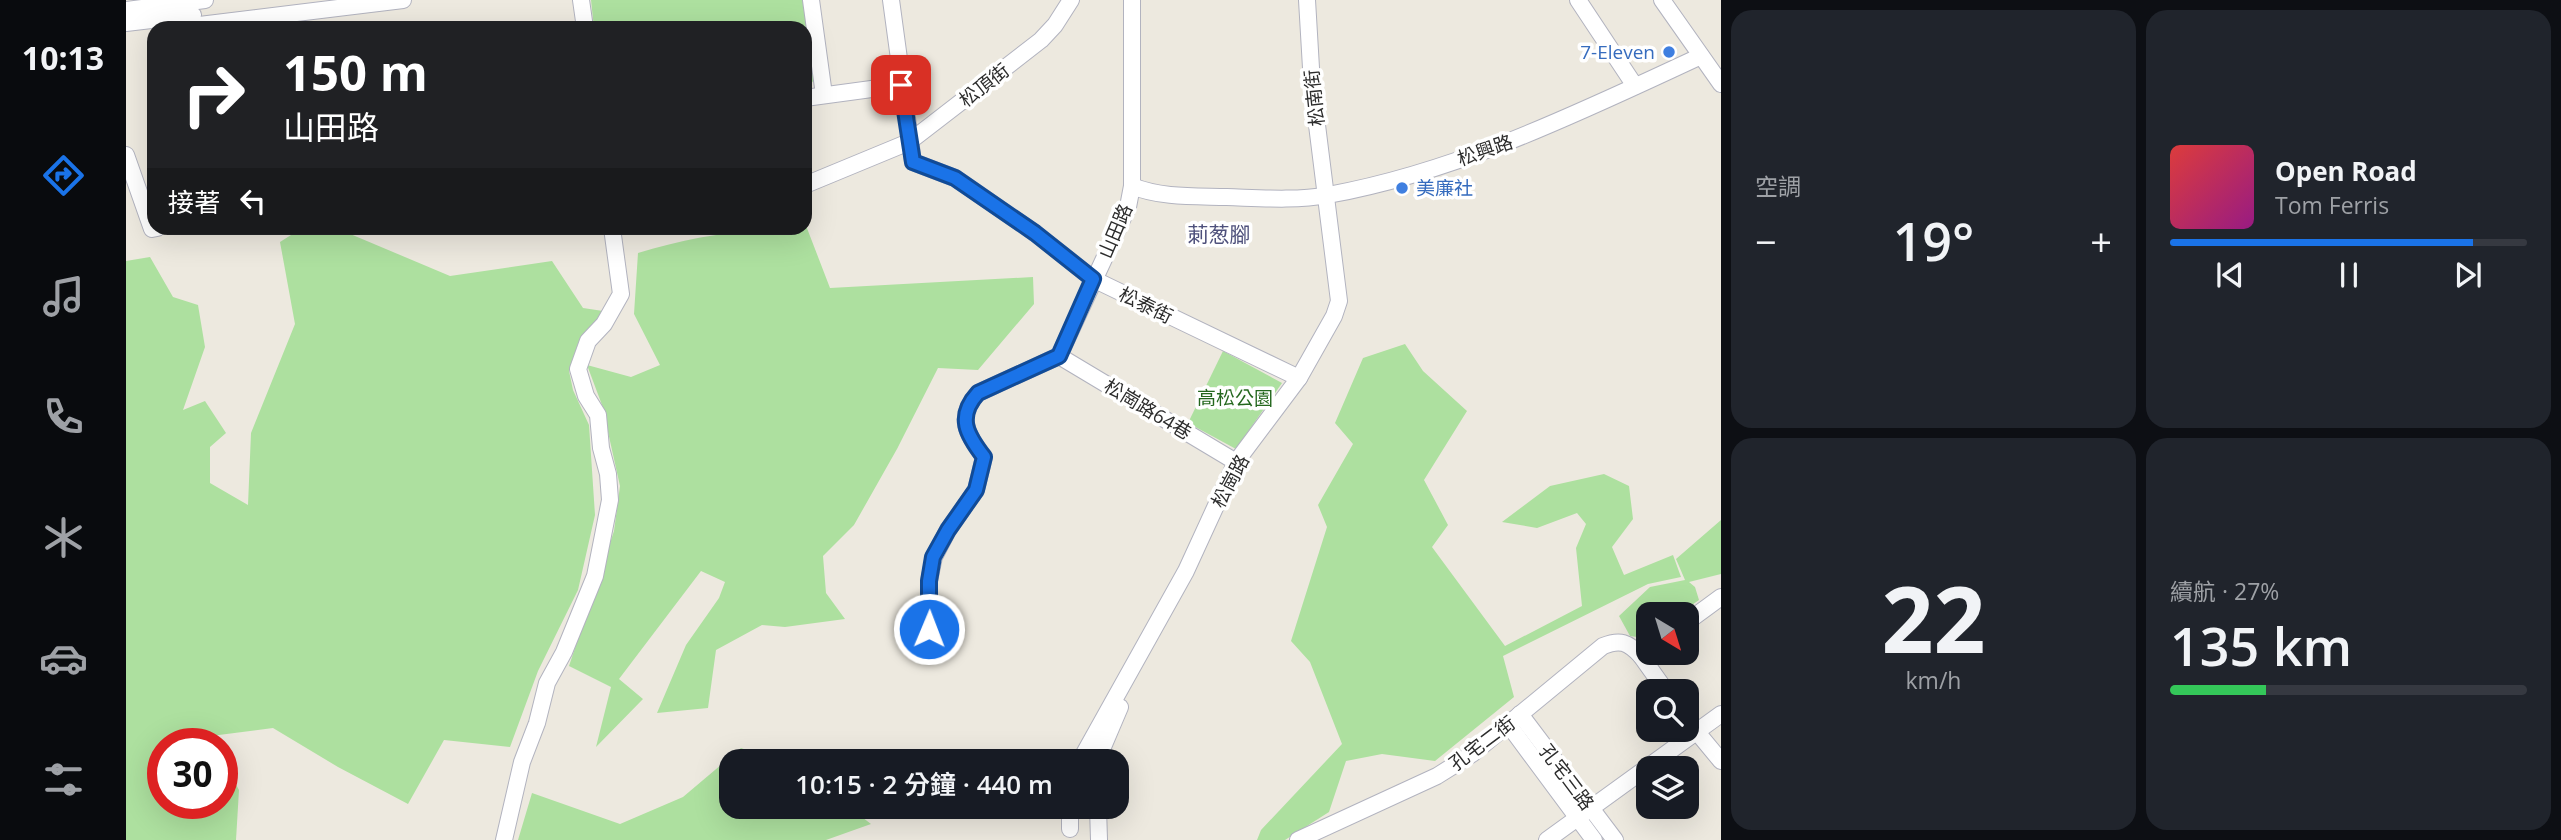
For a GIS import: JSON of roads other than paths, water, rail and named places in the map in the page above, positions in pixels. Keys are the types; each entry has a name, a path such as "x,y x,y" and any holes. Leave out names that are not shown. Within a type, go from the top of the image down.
{"street":[{"path":"126,10 205,0"},
{"path":"126,23 318,0"},
{"path":"232,21 403,0"},
{"path":"581,0 584,21"},
{"path":"811,0 824,95"},
{"path":"891,0 909,142"},
{"name":"松頂街","path":"812,183 909,142 1041,40 1055,25 1071,0"},
{"name":"山田路","path":"1059,356 1093,279 1121,225 1132,186 1132,0"},
{"name":"松南街","path":"1307,0 1312,85 1325,195"},
{"path":"1577,0 1635,86"},
{"path":"1662,0 1721,84"},
{"path":"126,34 147,32"},
{"name":"松興路","path":"1132,186 1156,193 1212,197 1325,195 1413,175 1506,144 1701,56"},
{"path":"812,97 901,85"},
{"name":"松泰街","path":"909,142 913,162 955,178 1035,233 1093,279 1299,378"},
{"path":"126,155 147,210"},
{"name":"松崗路","path":"1087,749 1186,571 1236,462 1299,378 1334,316 1339,301 1325,195"},
{"path":"504,840 522,762 537,723 547,684 595,576 610,500 598,415 586,396 578,369 588,341 604,324 621,294 613,235"},
{"path":"929,629 929,581 933,557 976,490 984,457 967,429 965,415 969,402 978,393 1059,356"},
{"name":"松崗路64巷","path":"1059,356 1236,462"},
{"path":"1699,613 1721,597"},
{"name":"孔宅二街","path":"1298,840 1437,776 1472,754 1603,646 1615,641 1636,649"},
{"path":"1102,749 1121,705 1125,681"},
{"path":"1699,723 1721,714"},
{"name":"孔宅三路","path":"1514,719 1584,813 1615,840"},
{"path":"1699,733 1721,761"},
{"path":"1547,840 1672,742"},
{"name":"孔宅三路","path":"1584,813 1594,840"},
{"path":"1070,819 1070,829"},
{"path":"1098,819 1099,840"}],"place":[{"name":"7-Eleven","path":"1669,52"},
{"name":"美廉社","path":"1402,188"}],"district":[{"name":"莿葱腳","path":"1219,235"}],"park label":[{"name":"高松公園","path":"1235,398"}]}
